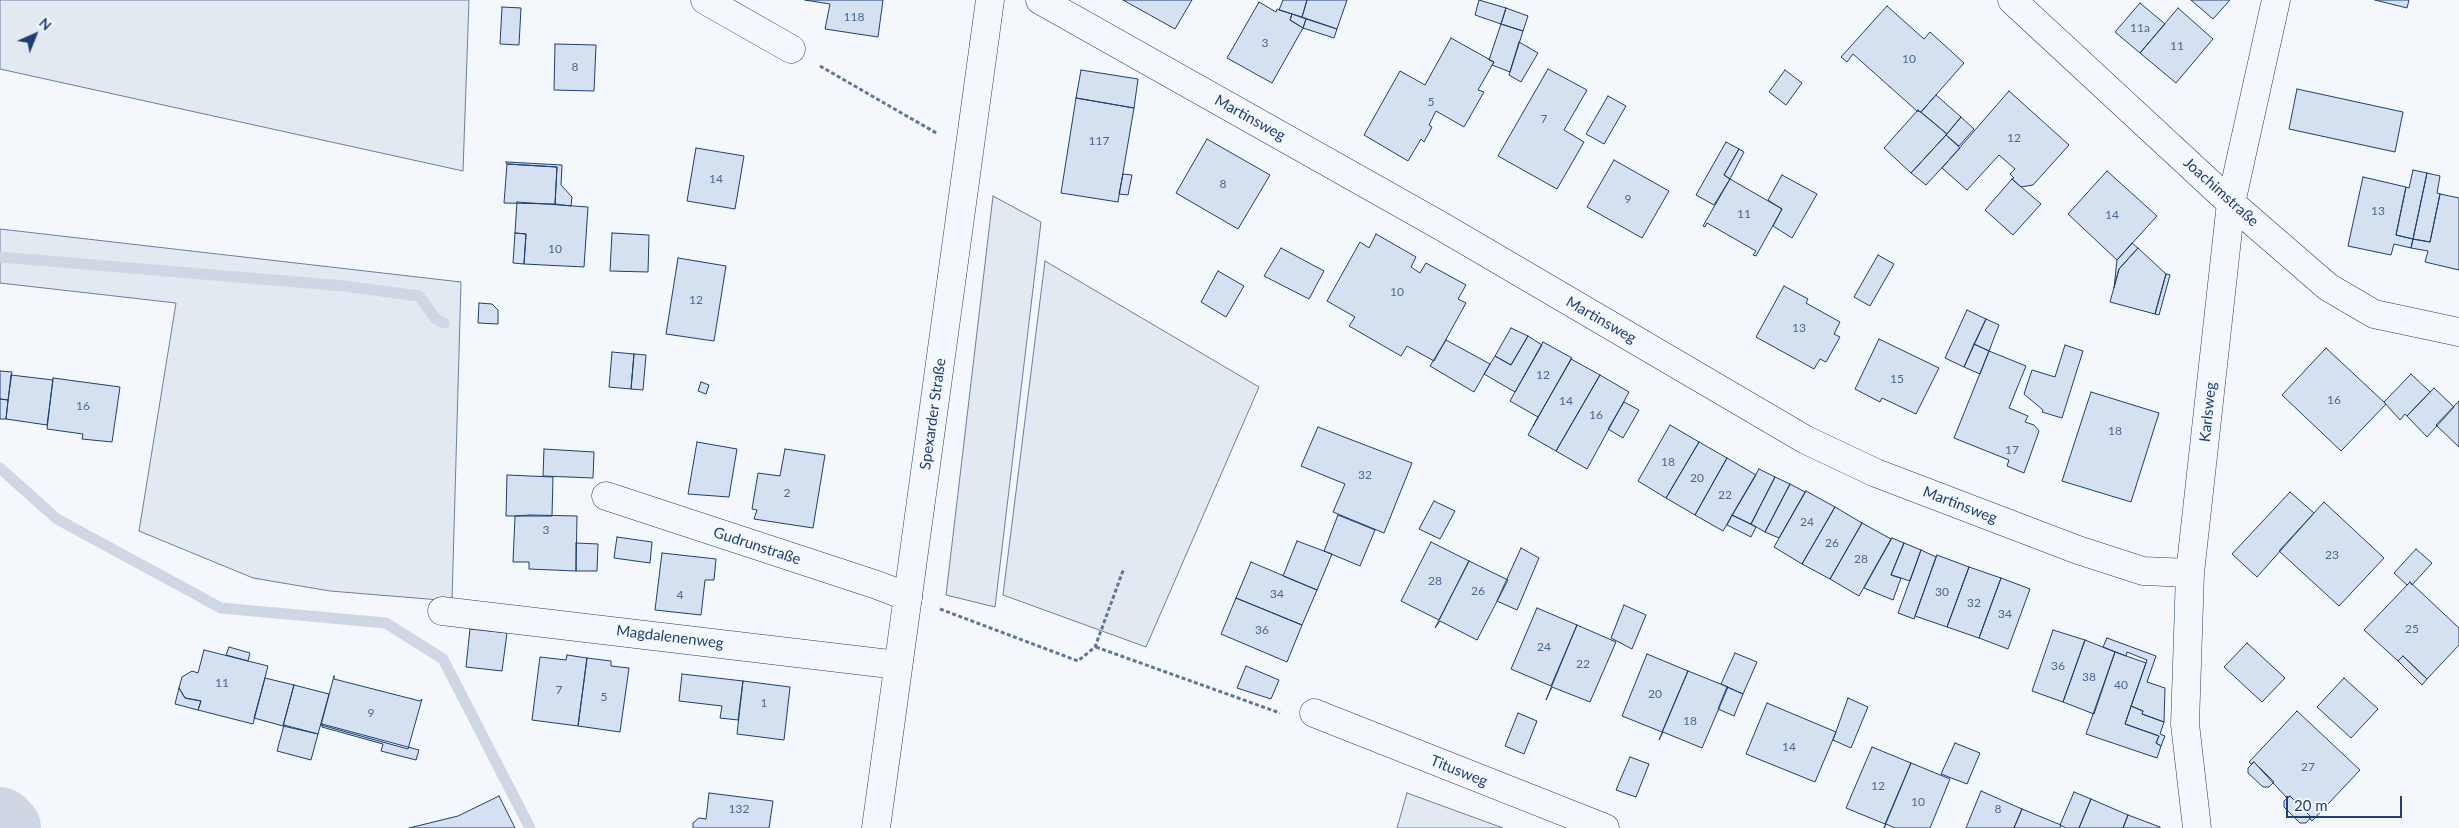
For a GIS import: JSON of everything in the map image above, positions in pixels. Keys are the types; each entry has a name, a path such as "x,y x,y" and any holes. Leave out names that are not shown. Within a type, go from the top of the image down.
{"street":[{"path":"705,0 791,49"},
{"name":"Spexarder Straße","path":"876,828 990,0"},
{"name":"Martinsweg","path":"1040,0 1442,226 1806,440 1876,473 2078,550 2143,570 2190,573"},
{"name":"Joachimstraße","path":"2012,0 2231,203 2328,287 2374,314 2459,332"},
{"name":"Karlsweg","path":"2197,828 2185,724 2190,573 2231,203 2276,0"},
{"name":"Gudrunstraße","path":"606,496 877,585 908,597"},
{"name":"Magdalenenweg","path":"442,611 898,665"},
{"name":"Titusweg","path":"1314,713 1605,828"}],"path":[{"path":"791,49 969,150"},
{"path":"908,597 1078,662 1095,647 1124,568"},
{"path":"1095,647 1297,720 1314,713"}],"shaded area":[{"path":"0,0 469,0 463,171 0,69"},
{"path":"993,196 1041,222 995,607 946,595"},
{"path":"0,229 461,282 452,601 330,591 253,578 139,531 176,303 0,283"},
{"path":"1045,261 1259,387 1146,647 1003,595"},
{"path":"1407,793 1503,828 1397,828"}],"building":[{"path":"805,0 883,0 878,37 825,29 830,4"},
{"path":"1123,0 1192,0 1175,29"},
{"path":"1283,0 1307,0 1302,17 1279,10"},
{"path":"1307,0 1347,0 1337,29 1302,17"},
{"path":"1479,0 1506,8 1501,24 1475,15"},
{"path":"2191,0 2230,0 2213,19"},
{"path":"2375,0 2409,0 2407,8"},
{"path":"1259,2 1276,12 1277,9 1292,14 1290,20 1303,28 1272,83 1227,58"},
{"path":"2140,3 2165,24 2140,53 2115,32"},
{"path":"1887,6 1924,39 1930,32 1964,63 1921,112 1917,111 1853,54 1847,62 1841,57"},
{"path":"502,7 521,8 519,45 500,44"},
{"path":"1506,8 1528,16 1523,31 1501,24"},
{"path":"2178,8 2213,39 2176,83 2140,53"},
{"path":"1292,14 1306,19 1303,28 1290,20"},
{"path":"1306,19 1337,29 1334,38 1303,28"},
{"path":"1501,24 1523,31 1510,72 1492,65 1494,62 1489,60"},
{"path":"1451,38 1494,62 1478,90 1484,92 1464,127 1436,111 1429,125 1432,127 1424,142 1421,139 1408,161 1364,135 1400,71 1425,85"},
{"path":"1519,42 1538,53 1521,82 1509,75"},
{"path":"555,44 596,45 594,91 554,90"},
{"path":"1548,69 1587,90 1564,130 1584,142 1557,189 1498,156"},
{"path":"1081,70 1138,79 1134,108 1076,98"},
{"path":"1785,70 1802,83 1786,105 1769,92"},
{"path":"2297,89 2403,112 2395,152 2289,129"},
{"path":"2009,91 2069,145 2033,185 2021,187 2012,179 2014,178 2010,174 2015,169 1999,155 1967,190 1942,168"},
{"path":"1936,95 1961,117 1947,134 1921,112"},
{"path":"1608,96 1626,106 1604,144 1586,134"},
{"path":"1076,98 1134,108 1118,202 1061,193"},
{"path":"1918,110 1947,134 1911,173 1884,148"},
{"path":"1961,117 1974,129 1959,146 1946,135"},
{"path":"1946,135 1960,148 1926,185 1911,173"},
{"path":"1207,139 1270,175 1238,229 1176,193"},
{"path":"1726,142 1739,149 1724,175 1730,179 1714,205 1696,195"},
{"path":"696,148 744,156 735,209 687,201"},
{"path":"1739,149 1744,152 1730,179 1724,175"},
{"path":"1614,160 1669,191 1642,238 1587,207"},
{"path":"506,162 562,165 561,185 572,197 571,206 555,204 557,167 507,164"},
{"path":"507,164 557,167 555,204 504,203"},
{"path":"2413,170 2427,173 2413,239 2396,235 2406,187 2409,188"},
{"path":"2107,171 2157,216 2117,260 2068,214"},
{"path":"2427,173 2440,176 2437,193 2440,194 2430,242 2413,239"},
{"path":"1123,174 1132,175 1128,195 1119,194"},
{"path":"1782,175 1817,194 1792,238 1773,226 1782,209 1768,200"},
{"path":"2363,177 2406,187 2396,235 2413,239 2411,248 2394,244 2391,255 2348,246"},
{"path":"1730,179 1782,209 1756,256 1753,255 1756,251 1707,223 1705,227 1703,226"},
{"path":"2012,179 2041,204 2013,235 1985,210"},
{"path":"2440,194 2459,198 2459,270 2425,262 2428,251 2411,248 2413,239 2430,242"},
{"path":"517,202 588,207 584,267 524,264 526,234 515,233"},
{"path":"515,233 526,234 524,264 513,263"},
{"path":"612,233 649,235 648,272 610,271"},
{"path":"1376,234 1416,257 1411,267 1420,273 1426,263 1466,285 1458,299 1466,303 1434,361 1407,346 1401,356 1349,326 1355,317 1327,301 1360,242 1369,248"},
{"path":"2132,243 2138,248 2119,269 2114,288 2117,260"},
{"path":"1281,248 1324,271 1309,299 1264,276"},
{"path":"2138,248 2166,274 2155,314 2110,302 2119,269"},
{"path":"1878,255 1894,264 1870,306 1854,297"},
{"path":"678,258 726,266 714,341 666,334"},
{"path":"1218,271 1244,286 1226,317 1201,302"},
{"path":"2166,274 2170,275 2159,315 2155,314"},
{"path":"1784,286 1808,299 1806,303 1840,322 1834,334 1840,337 1826,362 1820,359 1814,369 1756,337"},
{"path":"479,303 492,304 498,310 498,324 478,323"},
{"path":"1967,310 1986,319 1964,367 1945,358"},
{"path":"1986,319 1999,325 1989,351 1974,344"},
{"path":"1511,328 1528,336 1511,365 1495,356"},
{"path":"1528,336 1542,345 1515,392 1484,374 1495,356 1511,365"},
{"path":"1879,339 1939,368 1916,414 1882,398 1880,402 1855,389"},
{"path":"1446,340 1490,364 1474,392 1430,366"},
{"path":"1543,342 1572,358 1533,426 1538,417 1510,401"},
{"path":"1974,344 1989,351 1980,374 1964,367"},
{"path":"2065,345 2083,351 2062,418 2042,412 2043,410 2024,394 2032,370 2055,377"},
{"path":"2326,348 2386,404 2341,451 2282,395"},
{"path":"1989,351 2026,366 2009,408 2028,416 2025,422 2034,425 2039,431 2024,473 2007,466 2009,460 1954,438"},
{"path":"612,352 634,354 631,389 609,387"},
{"path":"634,354 646,355 643,390 631,389"},
{"path":"1571,359 1600,375 1556,451 1528,435"},
{"path":"0,371 12,372 8,400 0,399"},
{"path":"2411,374 2430,392 2407,416 2405,414 2400,420 2384,402"},
{"path":"11,375 53,380 47,425 6,419"},
{"path":"1600,375 1629,392 1587,469 1556,451"},
{"path":"53,378 120,387 112,442 82,439 83,434 47,429"},
{"path":"701,382 709,385 706,394 698,391"},
{"path":"2434,388 2454,407 2427,437 2407,416"},
{"path":"2091,392 2159,413 2131,502 2062,481"},
{"path":"0,399 8,400 6,419 0,419"},
{"path":"2459,401 2459,447 2436,425"},
{"path":"1624,402 1639,410 1623,438 1608,429"},
{"path":"1670,425 1699,442 1666,498 1638,481"},
{"path":"1318,427 1412,463 1384,533 1333,512 1345,484 1301,466"},
{"path":"697,442 737,449 729,497 688,494"},
{"path":"1699,442 1727,458 1695,515 1666,498"},
{"path":"544,449 594,452 593,478 543,476"},
{"path":"785,449 825,455 813,528 754,519 757,510 752,509 758,473 780,476"},
{"path":"1727,458 1756,475 1723,531 1695,515"},
{"path":"1759,469 1775,477 1751,524 1732,515"},
{"path":"507,475 553,477 552,516 506,516"},
{"path":"1775,477 1790,484 1765,532 1751,524"},
{"path":"1790,484 1805,492 1779,538 1765,532"},
{"path":"1806,491 1835,507 1802,564 1774,547"},
{"path":"2290,492 2314,513 2257,577 2232,554"},
{"path":"1434,501 1455,511 1440,539 1419,529"},
{"path":"2324,502 2384,558 2339,606 2279,551"},
{"path":"1835,507 1862,523 1830,579 1802,564"},
{"path":"1338,515 1375,530 1360,566 1324,551"},
{"path":"1732,515 1756,527 1751,537 1727,525"},
{"path":"515,516 577,516 576,571 529,569 529,562 513,562"},
{"path":"1862,523 1891,539 1859,596 1830,579"},
{"path":"617,537 652,542 650,563 614,558"},
{"path":"1892,538 1904,543 1891,575 1901,578 1893,600 1864,588"},
{"path":"1297,541 1332,554 1317,590 1283,576"},
{"path":"1431,542 1469,561 1439,620 1401,601"},
{"path":"576,543 598,544 597,571 576,571"},
{"path":"1904,543 1921,550 1910,581 1891,575"},
{"path":"1521,548 1539,558 1517,610 1497,601"},
{"path":"2416,549 2432,563 2412,585 2410,582 2407,585 2394,573"},
{"path":"1921,550 1936,557 1914,619 1898,613"},
{"path":"662,553 716,559 714,580 705,580 701,615 655,610"},
{"path":"1937,555 1969,567 1947,627 1915,616"},
{"path":"1469,561 1508,580 1477,640 1440,621 1435,628"},
{"path":"1251,562 1317,590 1302,625 1236,598"},
{"path":"1969,567 2001,578 1979,638 1947,627"},
{"path":"2001,578 2030,589 2008,649 1979,638"},
{"path":"2410,582 2459,628 2459,645 2427,679 2403,656 2398,661 2364,630"},
{"path":"1236,598 1302,625 1287,662 1221,634"},
{"path":"1624,605 1646,615 1632,649 1611,638"},
{"path":"1537,608 1577,625 1551,686 1511,669"},
{"path":"1577,625 1616,642 1590,702 1552,687 1546,700"},
{"path":"470,629 507,633 502,671 466,667"},
{"path":"2053,630 2085,640 2063,702 2032,691"},
{"path":"2107,638 2156,656 2147,682 2165,688 2164,722 2142,714 2143,711 2131,706 2147,660 2127,652 2126,656 2103,647"},
{"path":"2085,640 2115,652 2094,714 2063,702"},
{"path":"2247,643 2285,678 2262,702 2224,667"},
{"path":"229,647 250,653 248,661 226,655"},
{"path":"204,650 268,666 253,724 198,710 201,701 185,698 179,688 182,677 192,671 198,673"},
{"path":"2115,652 2146,663 2125,724 2159,736 2156,743 2161,746 2157,758 2086,734"},
{"path":"1735,653 1757,662 1743,694 1721,684"},
{"path":"1647,654 1688,671 1662,732 1622,716"},
{"path":"567,655 587,658 578,726 532,720 540,657 566,660"},
{"path":"2403,656 2427,679 2422,685 2398,661"},
{"path":"587,658 611,661 611,666 629,668 620,732 578,726"},
{"path":"1246,666 1279,680 1271,699 1237,688"},
{"path":"1688,671 1728,687 1702,748 1663,732 1659,740"},
{"path":"682,674 743,681 738,720 720,718 722,706 679,701"},
{"path":"334,676 334,679 420,701 422,699 408,749 321,725"},
{"path":"265,678 294,685 283,726 254,718"},
{"path":"2344,678 2378,709 2351,738 2317,707"},
{"path":"743,681 790,687 784,740 737,734"},
{"path":"294,685 329,694 318,734 283,726"},
{"path":"1727,687 1743,694 1734,716 1718,709"},
{"path":"179,688 185,698 201,701 198,710 175,704"},
{"path":"1848,698 1868,707 1851,748 1833,740"},
{"path":"1767,703 1836,732 1815,782 1746,754"},
{"path":"2131,706 2143,711 2142,714 2164,722 2160,734 2165,736 2161,746 2156,743 2159,736 2125,724"},
{"path":"2297,711 2360,770 2312,821 2311,817 2290,796 2287,798 2254,762 2251,764 2249,762"},
{"path":"1518,713 1537,721 1524,754 1505,746"},
{"path":"322,724 419,750 416,760 381,751 383,744 322,727"},
{"path":"284,725 318,734 311,760 277,751"},
{"path":"1955,743 1980,753 1967,784 1941,774"},
{"path":"1872,747 1911,763 1885,824 1846,808"},
{"path":"1630,757 1649,764 1636,797 1616,790"},
{"path":"2254,762 2274,782 2269,787 2263,787 2248,773 2248,768"},
{"path":"1911,763 1950,779 1930,828 1895,828 1886,824 1884,828"},
{"path":"1981,791 2022,809 2014,828 1966,828"},
{"path":"2074,792 2091,799 2079,828 2066,828 2060,825"},
{"path":"709,793 773,801 769,828 693,828 693,823 699,818 706,819"},
{"path":"499,796 515,828 409,828 458,816"},
{"path":"2290,796 2311,817 2306,823 2300,823 2284,807 2284,801"},
{"path":"2091,799 2128,815 2123,828 2079,828"},
{"path":"2022,809 2061,825 2060,828 2014,828"},
{"path":"2128,815 2160,827 2160,828 2123,828"}],"waterway":[{"path":"0,257 344,286 419,296 435,318 444,323"},
{"path":"0,468 57,519 221,608 386,623 443,659 530,828"},
{"path":"0,822 6,828"}]}
